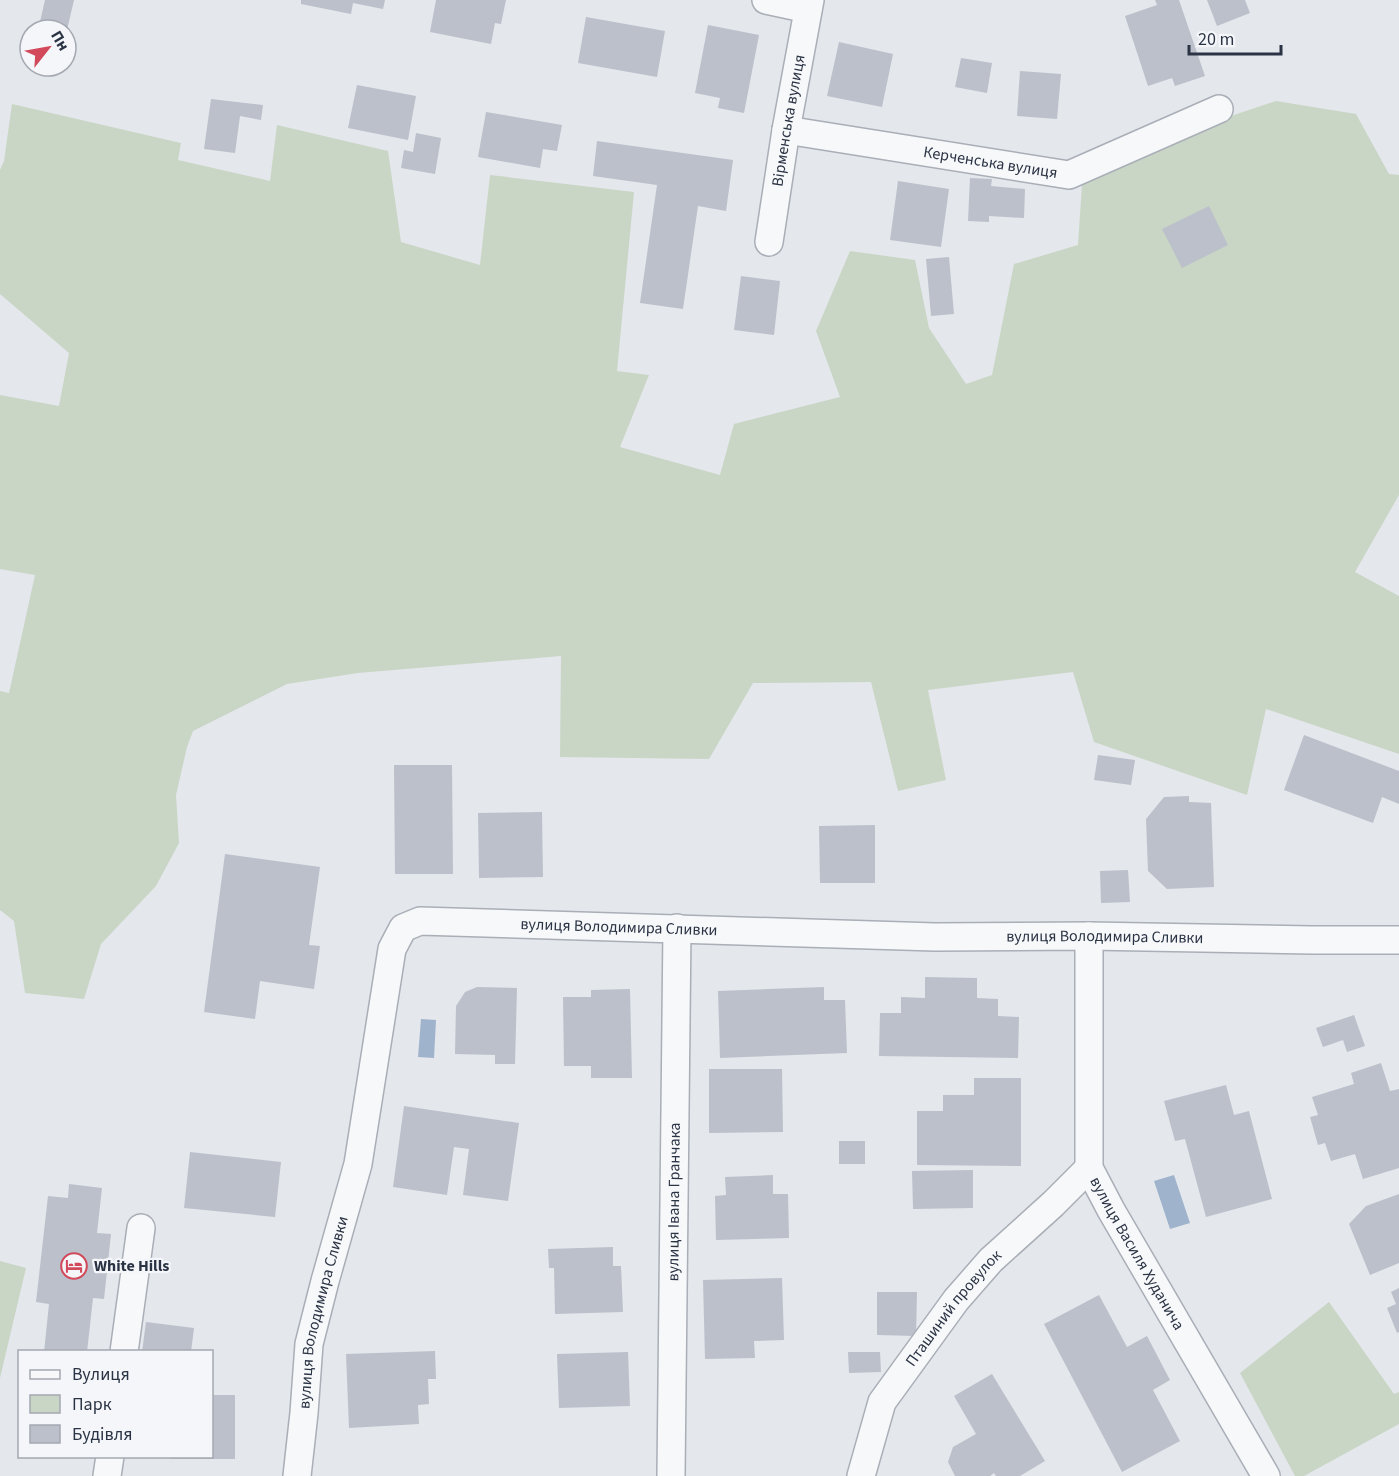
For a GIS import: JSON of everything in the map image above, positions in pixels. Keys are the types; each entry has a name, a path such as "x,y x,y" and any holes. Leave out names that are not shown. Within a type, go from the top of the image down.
{"street":[{"path":"765,0 809,4"},
{"name":"Вірменська вулиця","path":"769,242 809,4"},
{"name":"Керченська вулиця","path":"786,130 1069,175 1219,109"},
{"name":"вулиця Володимира Сливки","path":"297,1476 309,1344 358,1164 392,949 403,928 420,921 935,937 1089,936 1399,940"},
{"name":"вулиця Івана Гранчака","path":"671,1476 677,928"},
{"name":"вулиця Василя Худанича","path":"1089,936 1089,1168 1111,1210 1266,1476"},
{"name":"Пташиний провулок","path":"861,1476 882,1402 956,1300 991,1260 1089,1168"},
{"path":"124,1350 141,1228"},
{"path":"107,1476 110,1458"}],"green space":[{"path":"1276,101 1356,114 1389,174 1399,175 1399,495 1355,572 1399,596 1399,754 1266,709 1247,795 1094,742 1073,672 928,690 946,780 898,791 871,682 753,683 709,759 560,757 561,656 358,673 287,684 193,731 176,795 179,843 156,886 101,944 84,999 25,993 14,921 0,910 0,691 9,693 35,575 0,569 0,395 59,406 69,353 0,294 0,170 4,161 12,104 181,143 178,160 270,181 277,125 388,151 401,242 480,265 490,175 634,192 617,371 649,375 620,447 720,475 734,424 840,397 816,331 850,251 915,260 929,328 966,384 992,375 1014,264 1078,245 1082,184 1198,127"},
{"path":"0,1261 26,1268 0,1378"},
{"path":"1329,1302 1394,1394 1399,1392 1399,1424 1304,1476 1295,1476 1240,1373"}],"water":[{"path":"421,1019 436,1020 434,1058 418,1057"},
{"path":"1174,1175 1190,1223 1170,1229 1154,1181"}],"building":[{"path":"45,0 74,0 70,18 41,18"},
{"path":"301,0 385,0 383,9 353,3 351,14 301,4"},
{"path":"436,0 506,0 501,24 495,23 491,44 430,32"},
{"path":"1155,0 1179,0 1205,76 1175,86 1172,78 1148,86 1125,16 1157,5"},
{"path":"1207,0 1245,0 1250,13 1217,26"},
{"path":"586,17 665,31 657,77 578,63"},
{"path":"708,25 759,35 744,113 718,108 720,98 695,93"},
{"path":"839,42 893,54 882,107 827,96"},
{"path":"961,58 992,63 987,93 955,87"},
{"path":"1020,71 1061,74 1057,119 1017,116"},
{"path":"357,85 416,96 408,140 348,128"},
{"path":"211,99 263,105 261,120 240,116 235,153 204,149"},
{"path":"486,112 562,125 557,151 543,149 540,168 478,157"},
{"path":"416,133 441,138 435,174 401,168 404,150 413,152"},
{"path":"597,141 733,160 726,211 698,206 683,309 640,303 657,185 593,176"},
{"path":"970,178 992,179 991,186 1025,189 1024,218 989,216 989,222 968,221"},
{"path":"898,181 949,189 941,247 890,240"},
{"path":"1209,206 1228,245 1182,268 1162,229"},
{"path":"949,257 954,314 931,316 926,259"},
{"path":"741,276 780,281 774,335 734,330"},
{"path":"1304,735 1399,771 1399,804 1382,797 1373,823 1284,790"},
{"path":"1098,755 1135,760 1131,785 1094,780"},
{"path":"394,765 452,765 453,874 395,874"},
{"path":"1189,796 1189,802 1211,803 1214,887 1167,889 1148,871 1146,819 1164,797"},
{"path":"542,812 543,877 479,878 478,813"},
{"path":"875,825 875,883 820,883 819,826"},
{"path":"225,854 320,867 309,945 320,946 314,989 260,981 255,1019 204,1012"},
{"path":"1128,870 1130,902 1101,903 1100,871"},
{"path":"925,977 977,978 977,998 998,999 998,1016 1019,1017 1018,1058 879,1056 880,1013 901,1013 901,997 925,998"},
{"path":"477,987 517,988 515,1064 495,1064 495,1055 455,1054 456,1006 465,992"},
{"path":"824,987 824,1000 845,1000 847,1053 720,1058 718,991"},
{"path":"630,989 632,1078 591,1078 591,1066 564,1066 563,997 591,997 591,990"},
{"path":"1354,1015 1365,1046 1347,1052 1343,1040 1323,1047 1316,1028"},
{"path":"1381,1063 1390,1091 1399,1089 1399,1168 1363,1179 1355,1154 1331,1161 1325,1143 1318,1145 1310,1117 1318,1115 1312,1097 1354,1084 1351,1073"},
{"path":"709,1069 782,1069 783,1132 709,1133"},
{"path":"974,1078 1021,1078 1021,1166 917,1165 917,1111 943,1111 943,1095 974,1095"},
{"path":"1226,1085 1234,1115 1249,1111 1272,1199 1206,1217 1185,1139 1175,1141 1164,1101"},
{"path":"404,1106 519,1123 508,1201 463,1195 469,1149 454,1147 447,1195 393,1187"},
{"path":"839,1141 865,1141 865,1164 839,1164"},
{"path":"190,1152 281,1162 275,1217 184,1208"},
{"path":"973,1170 973,1208 913,1209 912,1171"},
{"path":"773,1175 773,1194 788,1194 789,1238 716,1240 715,1196 726,1195 725,1177"},
{"name":"White Hills","path":"69,1184 102,1188 97,1233 111,1234 104,1299 93,1298 87,1350 44,1350 49,1304 36,1302 48,1196 68,1198"},
{"path":"1399,1194 1399,1263 1370,1275 1349,1224 1366,1206"},
{"path":"613,1247 613,1266 621,1266 623,1312 555,1314 554,1268 549,1268 548,1249"},
{"path":"782,1278 784,1340 754,1341 755,1358 705,1359 703,1280"},
{"path":"1399,1288 1399,1332 1397,1333 1387,1308 1396,1304 1391,1292"},
{"path":"877,1292 917,1292 916,1336 877,1335"},
{"path":"1099,1295 1127,1347 1147,1336 1170,1380 1153,1390 1180,1441 1122,1472 1044,1324"},
{"path":"146,1322 194,1328 191,1350 142,1350"},
{"path":"435,1351 436,1379 428,1379 429,1404 418,1405 419,1424 349,1428 346,1354"},
{"path":"628,1352 630,1406 559,1408 557,1354"},
{"path":"848,1352 880,1352 881,1372 849,1373"},
{"path":"992,1374 1045,1461 1020,1476 996,1476 994,1473 990,1476 955,1476 948,1462 953,1447 976,1434 954,1396"},
{"path":"213,1395 235,1395 235,1459 170,1459 213,1458"}],"place":[{"name":"White Hills","path":"74,1266"}]}
